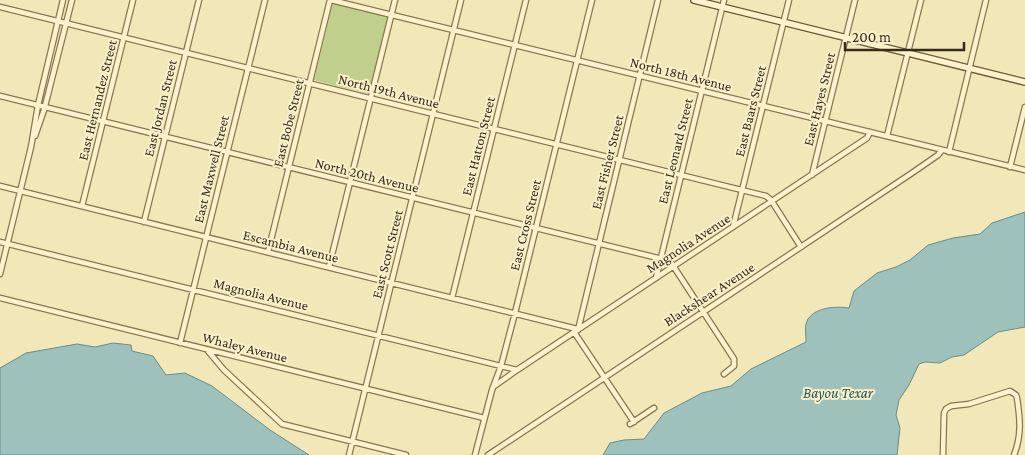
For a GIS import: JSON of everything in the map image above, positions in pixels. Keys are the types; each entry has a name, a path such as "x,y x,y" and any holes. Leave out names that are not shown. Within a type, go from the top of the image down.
{"street":[{"path":"0,6 1,0"},
{"path":"0,274 21,191 38,105 63,0"},
{"path":"31,147 45,107 72,0"},
{"name":"East Hernandez Street","path":"82,206 133,0"},
{"name":"East Jordan Street","path":"144,222 199,0"},
{"name":"East Maxwell Street","path":"180,342 265,0"},
{"name":"North 18th Avenue","path":"331,0 1025,170"},
{"name":"East Bobe Street","path":"268,252 331,0"},
{"path":"329,267 395,0"},
{"name":"East Scott Street","path":"349,455 461,0"},
{"name":"East Hatton Street","path":"452,298 526,0"},
{"name":"East Cross Street","path":"476,455 484,418 501,366 515,313 592,0"},
{"name":"East Fisher Street","path":"576,330 658,0"},
{"path":"694,0 1025,82"},
{"name":"East Leonard Street","path":"656,278 724,0"},
{"name":"East Baars Street","path":"733,227 789,0"},
{"name":"East Hayes Street","path":"812,175 855,0"},
{"path":"887,136 921,0"},
{"path":"949,152 986,0"},
{"name":"North 19th Avenue","path":"0,6 766,196 771,201"},
{"name":"North 20th Avenue","path":"0,96 660,258 673,266 734,359 734,366 724,374"},
{"path":"1010,167 1025,107"},
{"name":"Magnolia Avenue","path":"492,390 495,384 867,138 870,132"},
{"name":"Blackshear Avenue","path":"488,455 938,155 942,150"},
{"name":"Escambia Avenue","path":"0,186 515,313 576,330"},
{"path":"771,201 801,247"},
{"name":"Magnolia Avenue","path":"0,242 516,370"},
{"name":"Whaley Avenue","path":"0,298 484,418"},
{"path":"576,330 632,423 654,408"},
{"path":"207,350 224,370 282,424 406,455"},
{"path":"943,455 944,413 948,407 970,404 1007,391 1013,392 1017,396 1020,433 1014,455"}],"green space":[{"path":"333,2 389,16 369,94 314,80"}],"water":[{"name":"Bayou Texar","path":"1025,212 1025,327 998,332 964,355 952,357 940,363 925,362 919,364 899,400 896,415 900,428 897,455 603,455 610,443 644,439 664,413 702,393 731,386 751,369 806,342 806,324 812,315 827,308 849,308 854,291 877,273 910,260 928,245 953,238 980,234 992,223"},
{"path":"113,343 131,345 132,351 153,356 166,375 185,373 212,386 270,430 309,455 0,455 0,368 26,353 77,344 95,347"}]}
